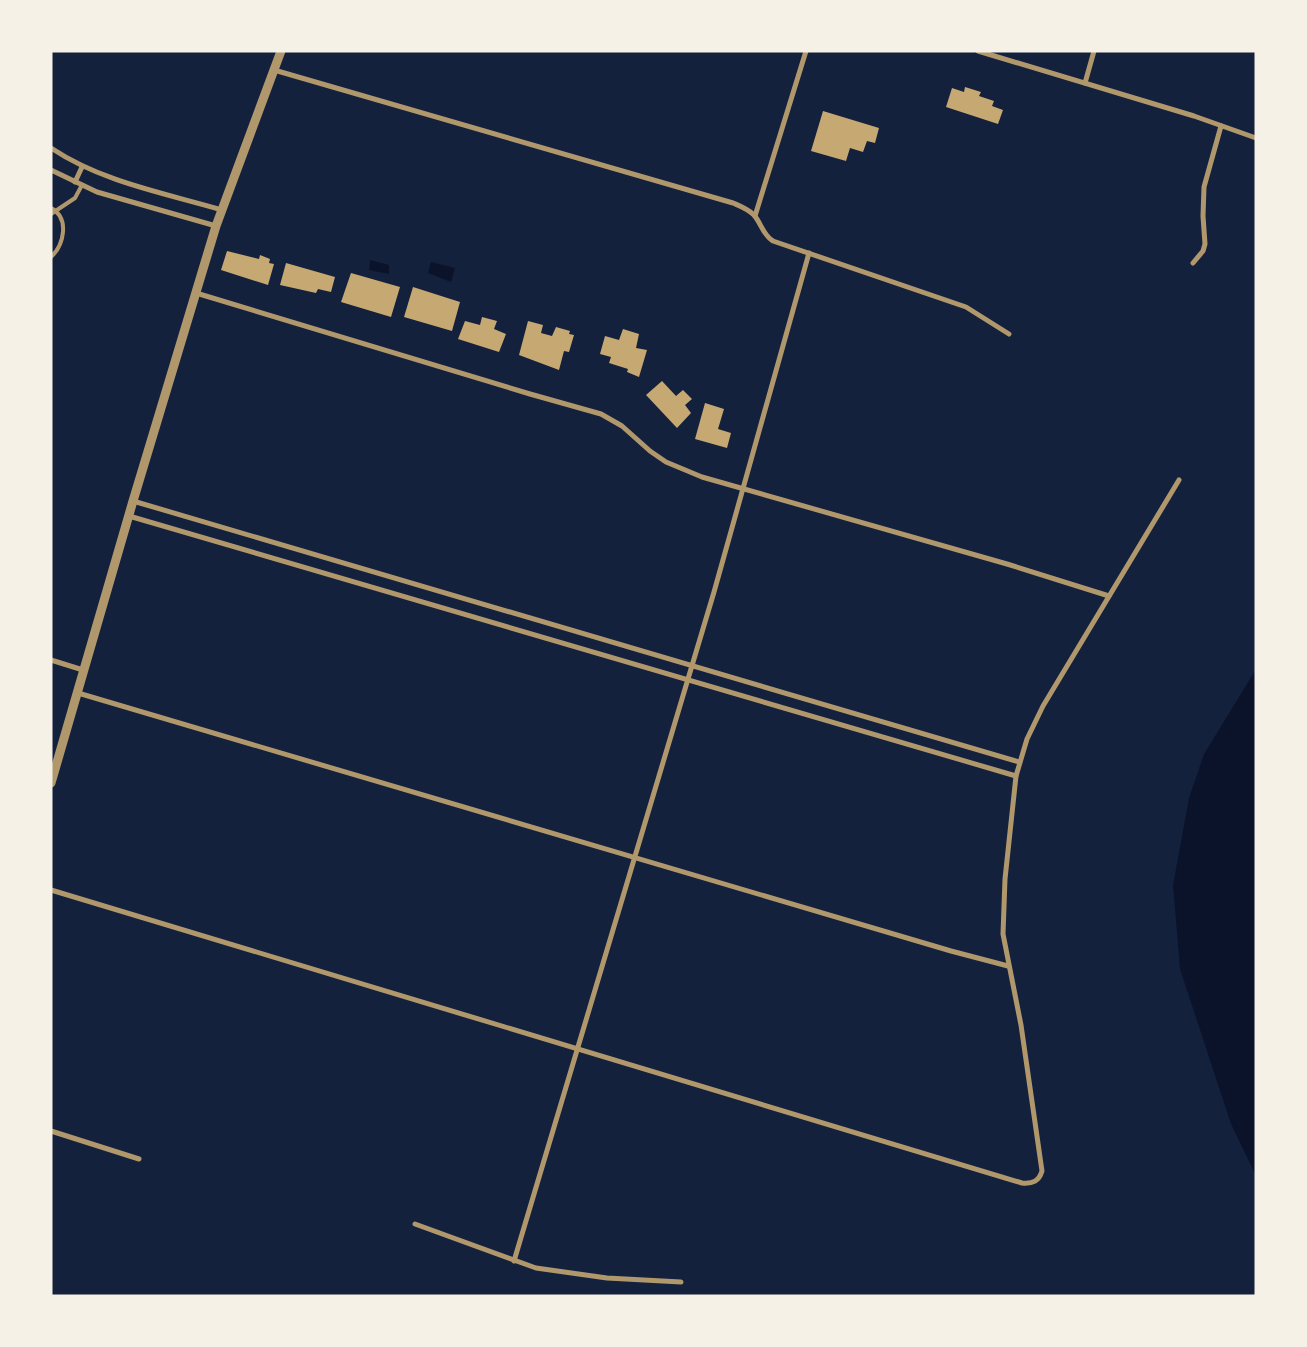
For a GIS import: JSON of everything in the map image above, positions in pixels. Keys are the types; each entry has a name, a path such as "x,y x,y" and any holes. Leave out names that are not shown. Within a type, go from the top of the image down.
{"street":[{"path":"51,783 216,226 280,51"},
{"path":"755,216 806,51"},
{"path":"978,51 1256,138"},
{"path":"1085,83 1094,51"},
{"path":"274,70 733,203 747,209 755,216 769,239 966,307 1009,334"},
{"path":"1193,263 1203,251 1205,244 1202,216 1204,188 1221,126"},
{"path":"51,148 82,167 222,210"},
{"path":"75,182 82,167"},
{"path":"51,170 82,185 216,226"},
{"path":"514,1261 686,679 714,592 809,253"},
{"path":"196,293 601,414 622,426 650,452 666,462 691,473 1007,564 1109,596"},
{"path":"51,890 1022,1183 1033,1183 1040,1177 1041,1162 1021,1025 1003,934 1010,814 1016,776 1026,739 1043,706 1179,480"},
{"path":"133,501 1019,762"},
{"path":"129,516 1016,776"},
{"path":"51,660 83,670"},
{"path":"78,693 951,952 1008,966"},
{"path":"51,1131 140,1159"},
{"path":"415,1224 536,1268 626,1280 681,1282"}],"lane":[{"path":"51,214 75,198 82,185"},
{"path":"51,208 57,211 63,227 58,251 51,257"}],"water":[{"path":"370,260 389,265 389,274 369,270"},
{"path":"431,262 455,268 451,282 428,273"},
{"path":"1256,669 1256,1176 1231,1124 1180,969 1173,885 1189,798 1204,754"}],"building":[{"path":"965,87 981,92 979,96 994,101 992,106 1003,110 998,124 946,107 952,88 964,92"},
{"path":"823,111 879,128 875,143 867,141 863,152 850,148 846,161 811,151"},
{"path":"227,251 259,259 260,255 270,259 269,263 274,264 268,285 221,270"},
{"path":"286,263 335,277 331,292 318,289 316,293 280,285"},
{"path":"351,273 400,287 391,317 341,302"},
{"path":"413,287 460,302 452,331 404,317"},
{"path":"482,317 497,321 494,329 506,334 499,352 458,339 465,321 480,325"},
{"path":"528,321 543,325 541,333 552,336 556,327 570,331 569,334 574,335 569,352 564,351 559,370 519,355"},
{"path":"623,329 639,334 636,348 647,350 639,377 627,372 628,369 609,363 611,357 600,354 605,336 619,340"},
{"path":"662,381 676,396 683,390 692,399 685,405 691,413 677,428 646,395"},
{"path":"705,403 724,409 718,429 731,433 727,448 695,439"}]}
